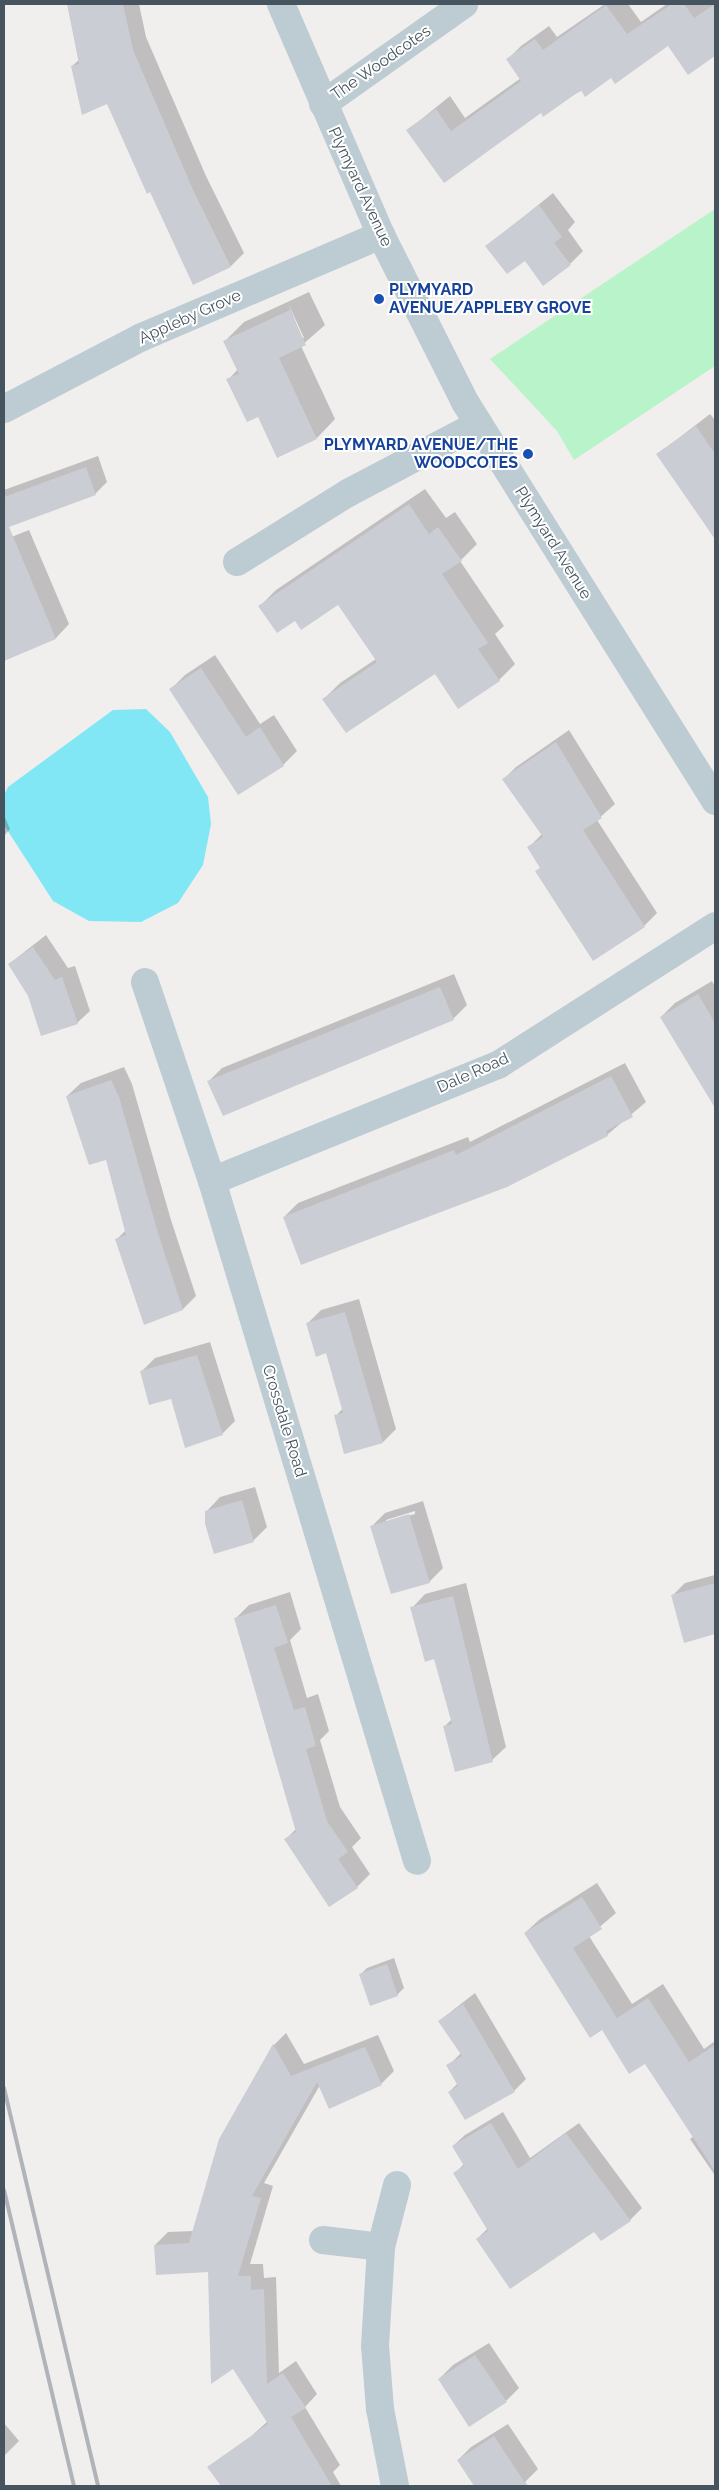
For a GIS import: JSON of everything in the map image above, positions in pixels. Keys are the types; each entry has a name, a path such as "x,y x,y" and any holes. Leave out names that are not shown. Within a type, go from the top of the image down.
{"street":[{"name":"Plymyard Avenue","path":"281,4 381,235 479,424 715,801"},
{"name":"The Woodcotes","path":"323,104 464,4"},
{"name":"Appleby Grove","path":"4,409 142,337 381,235"},
{"path":"236,562 348,493 479,424"},
{"name":"Dale Road","path":"212,1181 498,1065 715,926"},
{"name":"Crossdale Road","path":"145,982 212,1181 417,1861"},
{"path":"395,2486 380,2410 376,2346 381,2247 396,2185"},
{"path":"323,2240 381,2247"}],"green space":[{"path":"715,209 715,366 574,460 557,431 490,359"}],"water":[{"path":"146,709 170,732 208,797 211,824 203,865 178,903 141,922 89,921 53,901 4,825 4,795 8,787 113,710"}],"building":[{"path":"67,4 123,4 133,50 193,190 231,267 193,285 150,192 147,194 107,104 82,115 71,66 79,64"},
{"path":"672,4 684,4 694,18 715,4 715,56 688,75 668,46 615,84 611,78 585,97 581,90 543,117 541,113 444,183 406,130 436,109 451,131 521,81 506,59 535,39 543,50 606,5 627,34"},
{"path":"539,205 562,237 554,243 571,265 543,286 525,261 507,274 485,246"},
{"path":"290,310 306,345 279,358 317,439 277,458 258,417 247,422 226,379 239,374 223,341"},
{"path":"696,426 715,454 715,539 656,454"},
{"path":"86,467 96,495 9,527 56,639 4,661 4,497"},
{"path":"409,504 429,534 438,527 462,561 442,574 488,643 478,649 500,681 458,709 435,674 346,733 322,699 377,662 338,605 301,630 295,621 277,633 258,606"},
{"path":"201,668 246,737 260,727 284,766 238,795 169,689"},
{"path":"556,742 602,818 583,830 645,927 593,961 535,871 540,868 527,847 543,837 502,779"},
{"path":"33,947 55,980 62,977 78,1024 41,1036 28,996 8,964"},
{"path":"440,987 454,1020 223,1116 207,1081"},
{"path":"698,994 715,1023 715,1108 660,1017"},
{"path":"611,1076 633,1117 606,1131 608,1136 507,1187 301,1265 283,1217 454,1150 456,1155"},
{"path":"111,1080 119,1097 158,1233 183,1310 144,1325 115,1239 126,1235 106,1160 89,1165 66,1096"},
{"path":"345,1312 383,1443 344,1454 334,1415 343,1413 326,1353 316,1357 306,1323"},
{"path":"197,1355 223,1435 185,1448 171,1399 149,1405 140,1371"},
{"path":"242,1500 254,1542 214,1554 205,1524 205,1511"},
{"path":"409,1514 430,1583 391,1594 370,1526"},
{"path":"715,1583 715,1634 684,1643 671,1595"},
{"path":"453,1596 493,1762 455,1772 443,1726 452,1724 434,1659 425,1662 410,1607"},
{"path":"276,1605 288,1643 274,1648 294,1710 305,1707 316,1746 306,1749 327,1821 348,1852 338,1859 358,1888 329,1907 284,1839 296,1832 234,1618"},
{"path":"582,1897 602,1929 573,1948 617,2018 648,1998 689,2062 715,2045 715,2171 645,2064 629,2074 602,2030 590,2038 524,1933"},
{"path":"387,1964 398,1996 370,2006 359,1974"},
{"path":"463,2004 515,2092 465,2120 448,2092 458,2086 446,2065 462,2056 438,2021"},
{"path":"273,2044 291,2076 365,2047 382,2085 329,2109 317,2082 252,2196 261,2198 238,2276 251,2276 251,2290 264,2289 267,2384 283,2373 306,2408 291,2417 332,2486 221,2486 207,2467 268,2424 233,2369 211,2384 208,2272 156,2275 154,2245 189,2243 219,2139"},
{"path":"491,2123 518,2169 566,2133 631,2221 601,2241 594,2232 510,2289 476,2239 488,2231 453,2173 464,2166 452,2146"},
{"path":"475,2355 507,2402 469,2427 438,2379"},
{"path":"494,2436 527,2486 474,2486 457,2460"}],"railway":[{"path":"4,2088 98,2486"},
{"path":"4,2190 74,2486"}],"place":[{"name":"PLYMYARD AVENUE/APPLEBY GROVE","path":"379,299"},
{"name":"PLYMYARD AVENUE/THE WOODCOTES","path":"528,454"}]}
